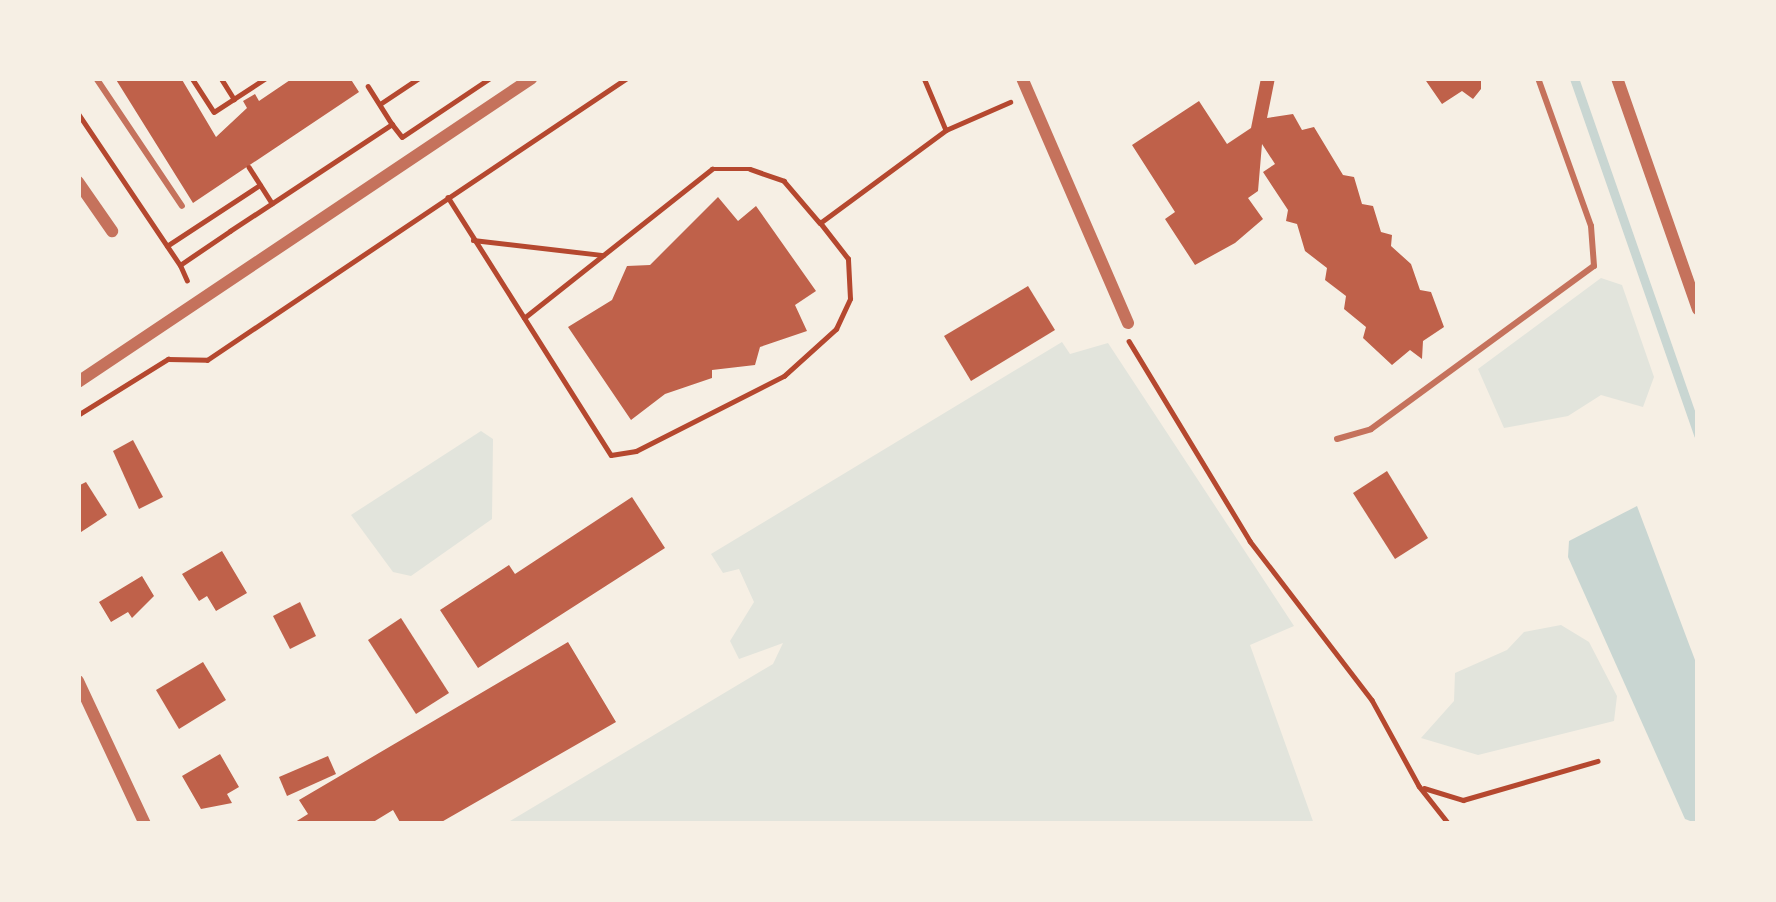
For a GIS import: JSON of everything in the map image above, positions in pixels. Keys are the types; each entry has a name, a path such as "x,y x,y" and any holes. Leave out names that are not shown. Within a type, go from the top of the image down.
{"street":[{"path":"78,382 532,78"},
{"path":"1022,78 1128,323"},
{"path":"1617,78 1698,309"},
{"path":"78,182 112,232"},
{"path":"78,681 146,824"}],"lane":[{"path":"96,78 182,206"},
{"path":"1337,440 1371,429 1594,266 1591,226 1538,78"}],"path":[{"path":"192,78 214,112 266,78"},
{"path":"221,78 234,99"},
{"path":"380,104 419,78"},
{"path":"470,78 476,87"},
{"path":"368,86 402,137 490,78"},
{"path":"78,415 167,359 207,360 627,78"},
{"path":"924,78 946,130"},
{"path":"820,223 946,130 1028,94"},
{"path":"78,113 190,280 171,292"},
{"path":"180,265 392,124"},
{"path":"249,167 272,203"},
{"path":"448,197 610,455 636,451 784,376 836,329 850,299 848,259 784,181 750,169 712,169 524,318"},
{"path":"167,246 260,185"},
{"path":"473,240 604,255"},
{"path":"1128,323 1130,348 1250,541 1372,700 1419,786 1449,824"},
{"path":"1419,786 1463,800 1598,761"}],"shaded area":[{"path":"1601,278 1622,285 1654,377 1643,407 1601,395 1568,416 1504,428 1478,369"},
{"path":"1062,342 1070,354 1108,343 1294,626 1250,645 1314,824 505,824 773,664 783,643 739,659 730,641 754,602 739,569 723,573 711,554"},
{"path":"481,431 493,439 492,519 411,576 393,572 351,515"},
{"path":"1637,506 1698,668 1698,824 1685,819 1568,557 1569,541"},
{"path":"1561,625 1589,642 1617,696 1614,721 1478,755 1421,738 1454,701 1455,673 1507,650 1524,632"}],"building":[{"path":"115,78 181,78 216,137 247,108 243,101 255,94 259,101 293,78 350,78 359,92 193,203"},
{"path":"1261,78 1275,78 1267,118 1293,114 1302,130 1314,127 1343,175 1354,177 1362,204 1373,206 1381,232 1392,235 1391,246 1411,264 1420,290 1431,292 1444,327 1423,341 1422,359 1410,350 1392,365 1363,338 1366,327 1344,309 1346,296 1325,280 1327,268 1305,251 1297,224 1286,221 1288,210 1263,172 1275,164 1262,144 1258,191 1248,198 1263,219 1235,243 1195,265 1165,219 1175,212 1132,145 1199,101 1227,144 1251,128"},
{"path":"1424,78 1481,78 1481,89 1473,99 1462,91 1442,104"},
{"path":"718,197 738,221 756,206 816,291 795,305 807,331 760,347 755,365 712,370 712,378 665,394 631,420 568,327 612,300 627,266 650,265"},
{"path":"1028,286 1055,330 971,381 944,336"},
{"path":"133,440 163,497 139,509 113,451"},
{"path":"1387,471 1428,538 1395,559 1353,493"},
{"path":"86,482 107,515 78,534 78,486"},
{"path":"632,497 665,548 478,668 440,610 509,565 515,574"},
{"path":"222,551 247,593 216,611 207,596 199,601 182,574"},
{"path":"142,576 154,596 132,618 128,612 111,622 99,602"},
{"path":"300,602 316,636 290,649 273,616"},
{"path":"401,618 449,693 416,714 368,640"},
{"path":"568,642 616,722 438,824 401,824 393,810 370,824 292,824 308,814 299,800"},
{"path":"203,662 226,700 179,729 156,690"},
{"path":"220,754 239,787 227,794 232,803 201,809 182,776"},
{"path":"328,756 336,774 287,796 279,777"}],"waterway":[{"path":"1574,78 1698,435"}]}
